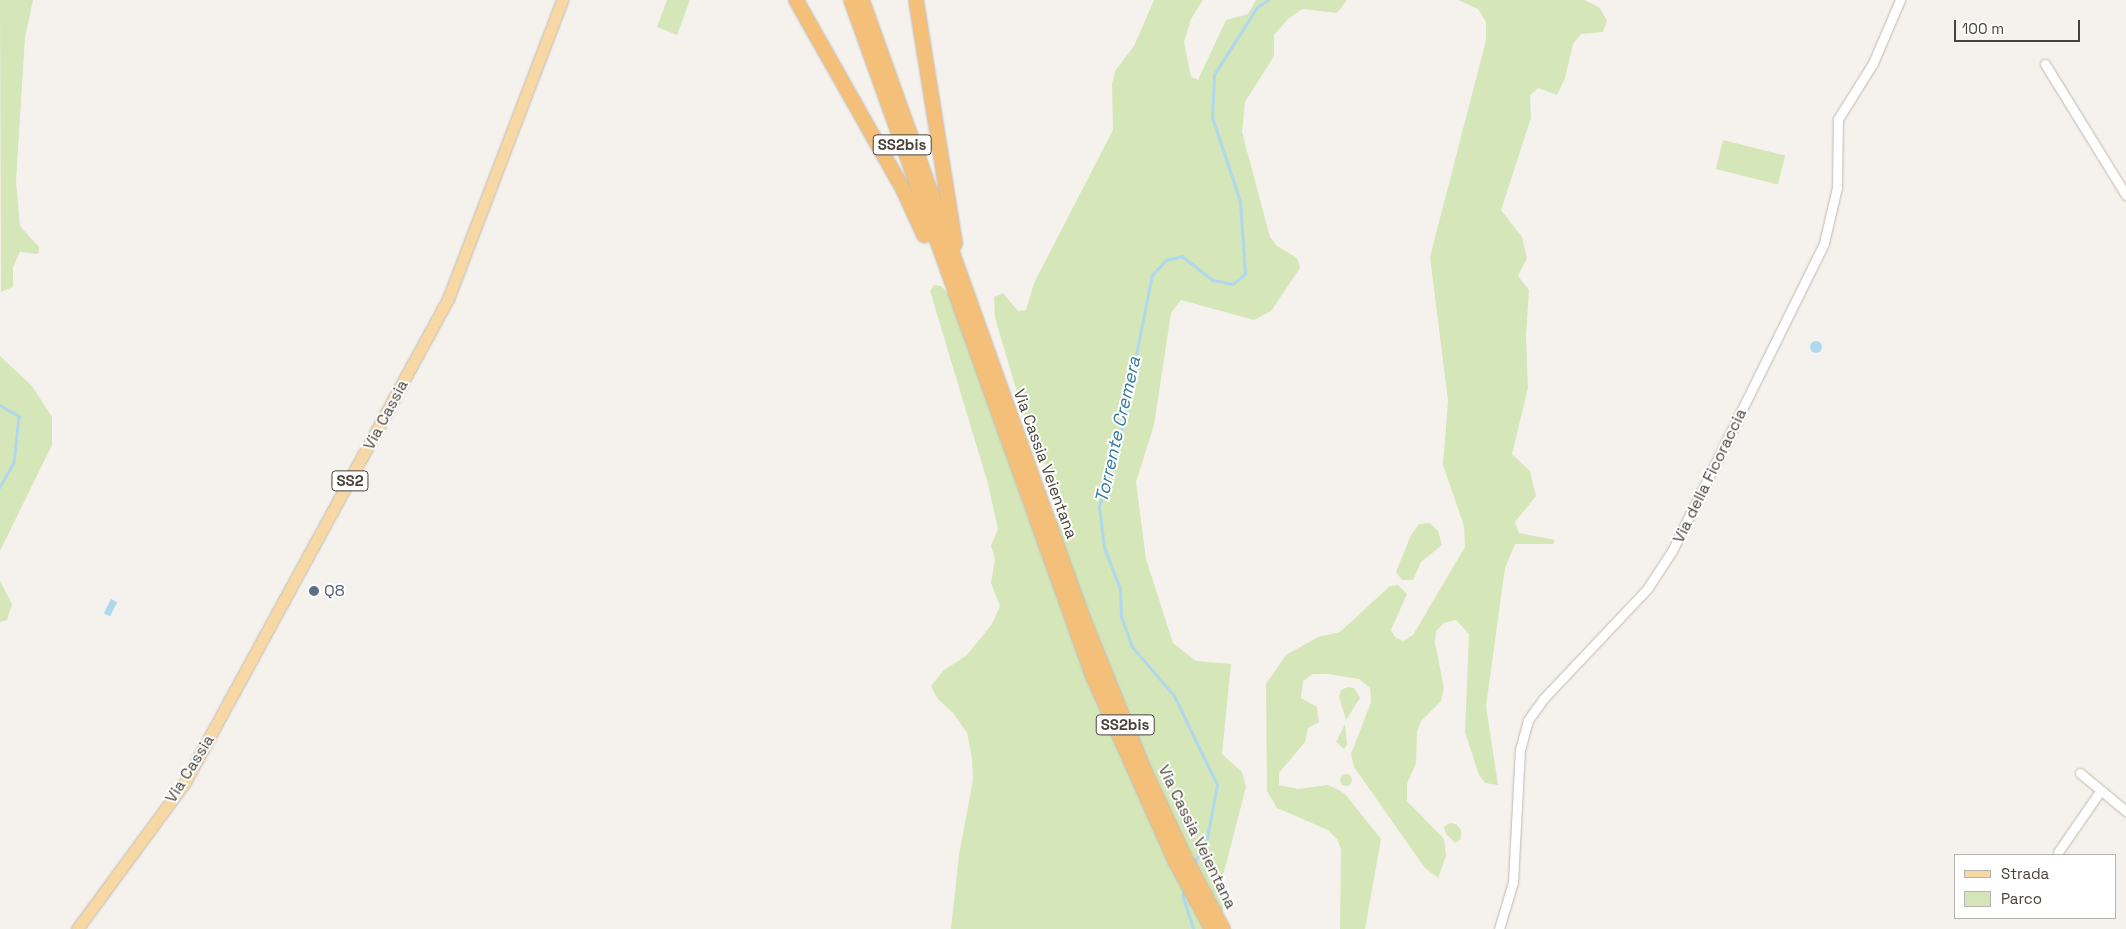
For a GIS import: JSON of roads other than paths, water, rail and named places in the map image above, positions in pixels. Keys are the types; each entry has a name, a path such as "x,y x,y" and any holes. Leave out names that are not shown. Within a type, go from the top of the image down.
{"highway":[{"path":"796,0 903,190 933,260 953,291"},
{"name":"Via Cassia Veientana","path":"851,0 953,291 1040,516 1143,768 1184,856 1223,929"},
{"name":"Via Cassia Veientana","path":"862,0 978,329 1093,676 1176,862 1212,929"},
{"path":"916,0 951,228 970,292 978,329"}],"main road":[{"name":"Via Cassia","path":"77,929 185,782 448,299 562,0"}],"street":[{"name":"Via della Ficoraccia","path":"1499,929 1513,882 1520,750 1526,725 1544,698 1647,589 1676,544 1824,243 1836,193 1838,119 1873,63 1900,0"},
{"path":"2045,64 2126,195"},
{"path":"2080,773 2126,811"},
{"path":"2058,852 2101,790"}],"water":[{"path":"1818,341 1821,342 1821,352 1814,353 1811,352 1810,345 1811,342"},
{"path":"111,599 117,602 110,616 104,613"}],"waterway":[{"name":"Torrente Cremera","path":"1194,864 1207,838 1217,785 1174,696 1132,647 1121,617 1120,589 1104,547 1099,506 1117,450 1152,275 1166,260 1182,256 1213,280 1233,284 1245,274 1240,201 1212,118 1214,75 1257,7 1268,0"},
{"path":"0,405 19,416 14,463 0,487"},
{"name":"Torrente Cremera","path":"1185,888 1183,896 1194,929"}],"place":[{"name":"Q8","path":"314,591"}]}
